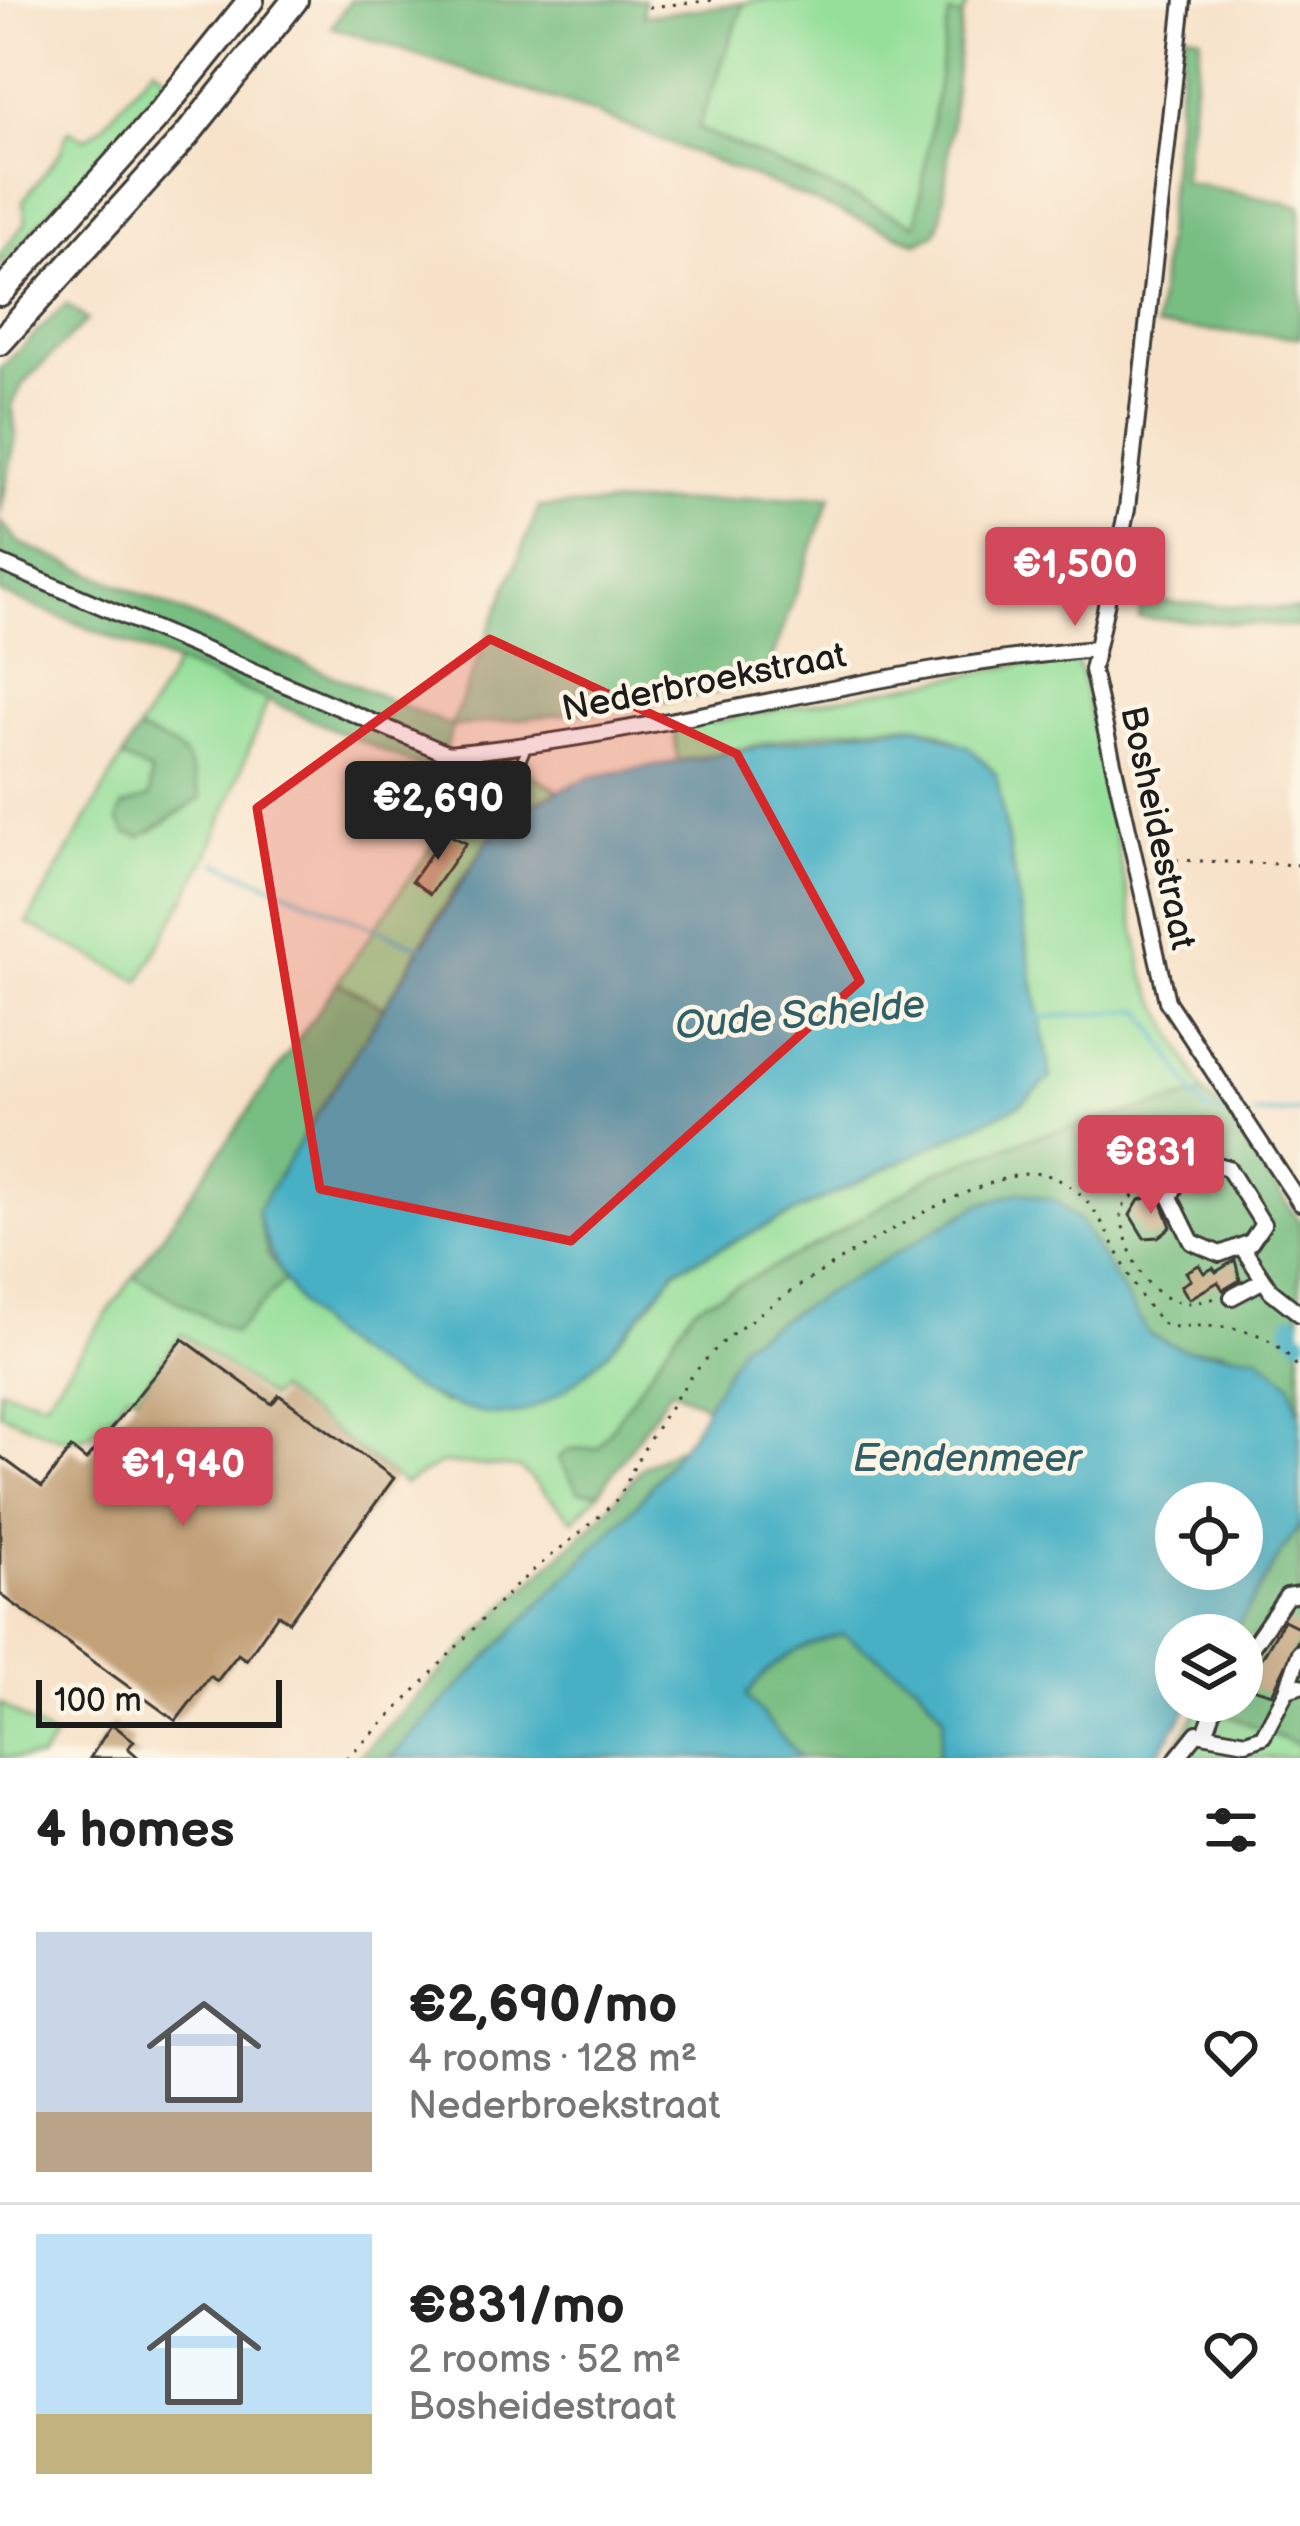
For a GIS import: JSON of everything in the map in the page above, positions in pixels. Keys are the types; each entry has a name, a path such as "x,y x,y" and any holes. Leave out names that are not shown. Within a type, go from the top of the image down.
{"highway":[{"path":"0,293 156,118 251,0"},
{"path":"0,342 185,136 295,0"}],"street":[{"name":"Bosheidestraat","path":"1183,0 1127,509 1092,670 1167,1001 1300,1203"},
{"name":"Nederbroekstraat","path":"0,563 448,754 527,747 986,659 1096,649"},
{"path":"1205,1168 1228,1168 1263,1224 1262,1232 1242,1246 1220,1254 1192,1242 1170,1190 1205,1168"},
{"path":"1242,1246 1264,1280 1300,1314"},
{"path":"1229,1294 1264,1280"},
{"path":"1263,1631 1287,1596 1300,1594"},
{"path":"1177,1758 1188,1739 1206,1731 1255,1740 1263,1736 1294,1688 1300,1652"},
{"path":"1206,1731 1209,1722"}],"lane":[{"path":"464,831 518,768 527,747"}],"path":[{"path":"649,7 715,0"},
{"path":"1132,858 1300,866"},
{"path":"346,1758 399,1711 522,1580 617,1499 707,1357 752,1317 806,1279 957,1197 1008,1176 1034,1172 1082,1194 1100,1217 1138,1298 1168,1327 1231,1326 1262,1333 1280,1345 1300,1371"},
{"path":"1170,1190 1136,1193 1120,1210 1131,1253 1160,1299 1174,1305 1229,1294"}],"highlighted area":[{"path":"490,639 737,754 860,981 571,1241 320,1189 257,808"}],"green space":[{"path":"350,0 644,0 643,16 744,3 698,129 916,225 949,14 962,17 942,217 935,234 917,243 592,112 332,27"},
{"path":"970,0 962,17 950,14 916,225 698,128 744,3"},
{"path":"1185,32 1201,37 1182,181 1300,206 1300,337 1156,327"},
{"path":"154,66 168,78 0,267 0,255 26,222 23,201 60,153 68,130 85,138 101,128"},
{"path":"66,304 87,320 22,385 12,405 16,436 0,515 0,369"},
{"path":"831,496 763,684 643,705 452,727 440,776 244,690 0,593 0,521 20,543 451,726 539,507"},
{"path":"1142,601 1300,610 1300,627 1139,618"},
{"path":"1051,659 1072,661 1080,668 1145,978 1204,1093 1027,1139 939,1171 818,1244 694,1308 598,1448 570,1449 579,1492 599,1493 573,1520 520,1468 442,1463 404,1484 277,1390 270,1398 182,1334 136,1396 128,1392 85,1437 59,1437 0,1413 0,1389 45,1401 134,1276 234,1333 286,1279 328,1335 444,1404 646,1310 676,1270 1021,1104 1051,1078 995,774 960,744 918,726 832,731 678,761 674,729"},
{"path":"177,663 268,700 208,856 140,981 27,923 122,758 151,773 152,832 200,798 181,753 138,731"},
{"path":"138,731 181,752 201,798 141,837 126,834 118,820 122,807 150,797 151,773 122,758"},
{"path":"495,755 559,791 529,809 478,857 384,1008 338,982"},
{"path":"338,982 384,1008 257,1211 268,1255 286,1279 234,1333 134,1276"},
{"path":"1204,1093 1229,1115 1300,1223 1300,1416 1291,1383 1223,1350 1185,1350 1148,1334 1127,1303 1021,1192 981,1204 742,1342 707,1406 671,1389 599,1493 579,1492 558,1458 570,1449 598,1448 693,1308 818,1244 939,1171 1027,1139"},
{"path":"681,1446 640,1501 390,1758 357,1758 501,1610 602,1516 642,1468"},
{"path":"1300,1523 1300,1746 1243,1722 1263,1722 1263,1614 1245,1614"},
{"path":"1300,1550 1300,1749 1294,1758 1169,1758 1191,1722 1263,1722 1263,1646"},
{"path":"844,1634 917,1683 944,1717 938,1758 800,1758 745,1697 788,1656"},
{"path":"0,1703 55,1739 40,1758 0,1758"}],"water":[{"path":"918,726 969,747 996,774 1051,1078 1021,1104 676,1269 605,1355 538,1406 494,1415 444,1402 368,1362 317,1324 284,1279 257,1211 488,840 527,806 589,777 858,730"},
{"name":"Eendenmeer","path":"1021,1192 1055,1200 1080,1222 1149,1334 1185,1350 1257,1355 1291,1383 1300,1416 1300,1523 1263,1584 1263,1482 1155,1482 1155,1590 1259,1590 1245,1614 1155,1614 1155,1722 1178,1722 1155,1758 938,1758 944,1716 917,1683 843,1634 788,1656 746,1696 800,1758 390,1758 640,1501 694,1429 742,1342 981,1204"}],"building":[{"path":"445,833 466,843 430,894 412,881"},
{"path":"1159,1195 1171,1227 1158,1237 1144,1238 1130,1215 1139,1200"},
{"path":"1235,1260 1240,1280 1223,1290 1218,1282 1189,1299 1181,1286 1191,1280 1186,1272 1199,1265 1204,1273 1213,1268 1216,1272"},
{"path":"183,1339 272,1404 279,1395 394,1478 289,1622 278,1614 246,1660 238,1654 217,1681 210,1676 176,1721 0,1594 0,1456 42,1487 71,1448 86,1460"},
{"path":"1284,1620 1300,1628 1272,1694 1263,1691 1263,1656"},
{"path":"112,1724 134,1741 128,1748 139,1758 90,1758"}],"waterway":[{"name":"Oude Schelde","path":"218,863 423,948"},
{"name":"Oude Schelde","path":"1036,1018 1142,1010 1205,1111 1228,1113"},
{"name":"Oude Schelde","path":"1255,1114 1300,1111"},
{"path":"1293,1321 1290,1329 1300,1339"}]}
